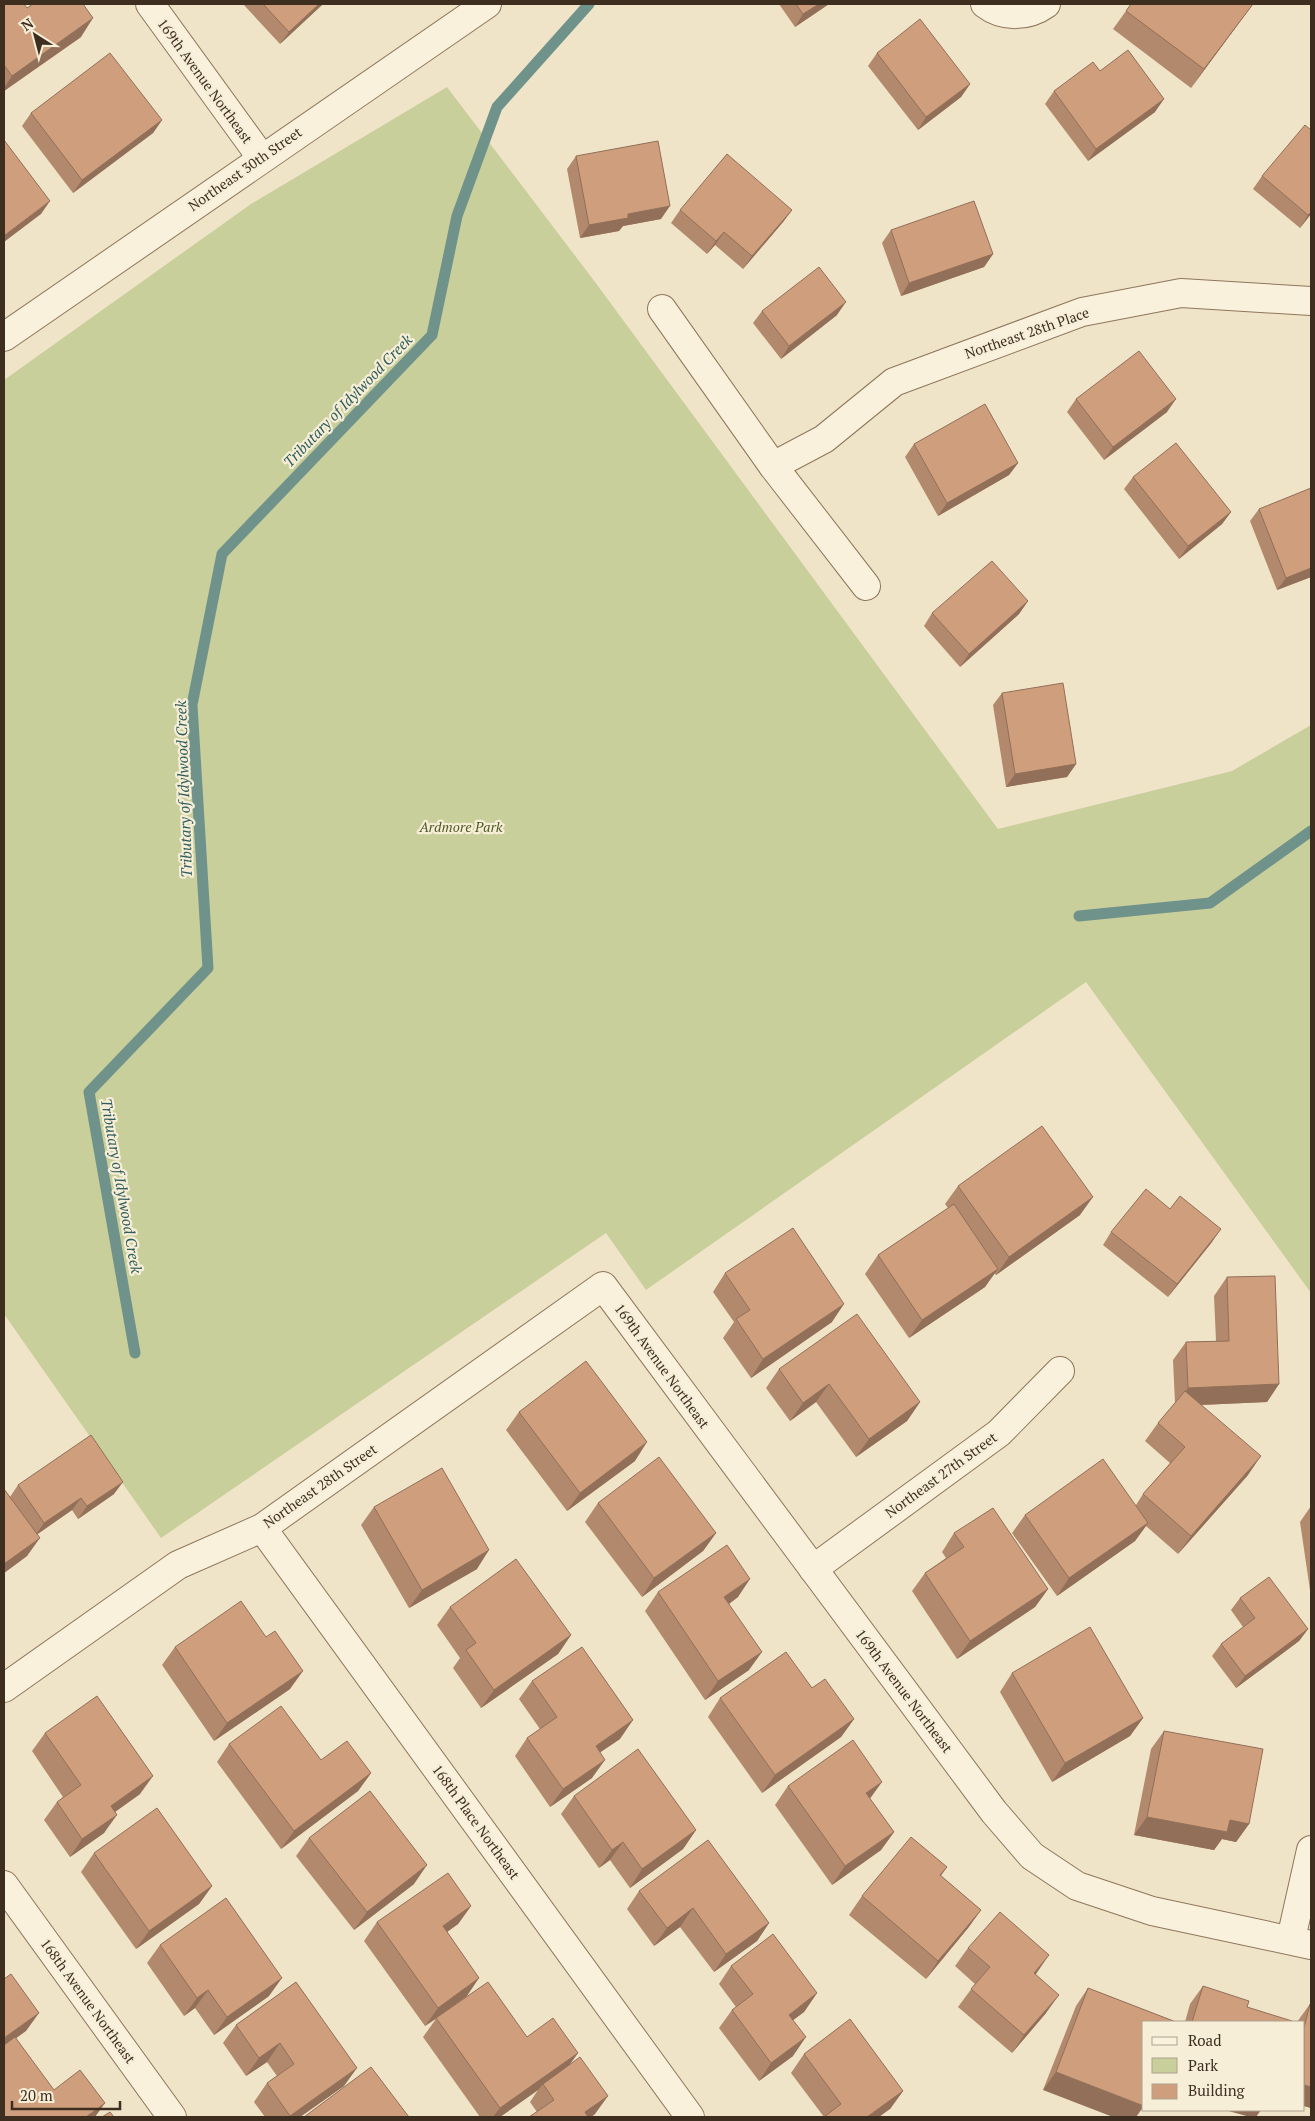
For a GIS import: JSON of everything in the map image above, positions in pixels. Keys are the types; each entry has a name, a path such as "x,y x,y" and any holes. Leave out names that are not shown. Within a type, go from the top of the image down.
{"street":[{"name":"169th Avenue Northeast","path":"150,4 261,157"},
{"name":"Northeast 30th Street","path":"4,337 261,157 487,4"},
{"path":"985,4 1006,14 1021,14 1036,10 1046,4"},
{"name":"Northeast 28th Place","path":"773,466 824,439 894,382 1082,312 1181,293 1311,301"},
{"path":"662,309 773,466 866,586"},
{"name":"169th Avenue Northeast","path":"603,1286 994,1812 1032,1856 1077,1886 1152,1911 1301,1942"},
{"name":"Northeast 28th Street","path":"4,1688 178,1565 262,1528 603,1286"},
{"name":"Northeast 27th Street","path":"813,1569 999,1433 1060,1371"},
{"name":"168th Place Northeast","path":"262,1528 690,2117"},
{"path":"1301,1942 1311,1850"},
{"name":"168th Avenue Northeast","path":"4,1885 172,2117"}],"green space":[{"name":"Ardmore Park","path":"447,87 595,282 998,829 1232,771 1311,725 1311,1293 1086,982 646,1290 606,1233 161,1538 4,1314 4,380 251,204"}],"building":[{"path":"4,4 24,4 27,8 33,4 83,4 93,18 12,76 4,65"},
{"path":"263,4 319,4 289,32"},
{"path":"796,4 819,4 803,14"},
{"path":"1131,4 1253,4 1204,69 1126,11"},
{"path":"920,19 970,84 926,117 877,53"},
{"path":"1128,50 1164,99 1096,149 1054,91 1093,62 1100,71"},
{"path":"110,53 162,120 82,180 31,113"},
{"path":"1305,125 1311,130 1311,212 1308,215 1262,176"},
{"path":"4,140 50,201 5,235 4,233"},
{"path":"658,141 670,206 628,214 628,218 589,225 576,156"},
{"path":"727,154 792,210 752,256 724,232 716,241 680,210"},
{"path":"974,201 993,254 909,283 891,230"},
{"path":"819,267 846,302 789,346 762,311"},
{"path":"1139,351 1176,399 1113,447 1076,399"},
{"path":"985,404 1018,463 947,503 914,444"},
{"path":"1176,443 1231,512 1188,546 1133,477"},
{"path":"1311,488 1311,568 1286,578 1259,509"},
{"path":"992,561 1028,601 969,654 932,613"},
{"path":"1063,683 1076,764 1015,774 1002,693"},
{"path":"1042,1126 1093,1197 1009,1257 958,1186"},
{"path":"1146,1189 1170,1209 1180,1196 1221,1229 1177,1284 1111,1232"},
{"path":"954,1204 998,1269 922,1320 878,1255"},
{"path":"793,1228 844,1304 763,1359 736,1319 750,1310 725,1273"},
{"path":"1275,1276 1279,1384 1188,1388 1186,1342 1229,1341 1227,1277"},
{"path":"857,1314 920,1402 869,1439 829,1384 803,1403 779,1369"},
{"path":"586,1361 647,1442 580,1493 519,1412"},
{"path":"1185,1391 1261,1456 1191,1536 1143,1494 1185,1447 1158,1423"},
{"path":"91,1435 123,1482 87,1506 81,1498 44,1523 18,1485"},
{"path":"659,1457 716,1533 654,1578 598,1503"},
{"path":"1103,1459 1148,1523 1069,1578 1025,1515"},
{"path":"442,1468 489,1550 422,1590 374,1507"},
{"path":"4,1489 40,1538 4,1564"},
{"path":"993,1508 1048,1589 970,1641 925,1573 964,1547 954,1533"},
{"path":"727,1545 750,1579 724,1597 762,1652 718,1681 658,1592"},
{"path":"516,1559 571,1635 494,1690 466,1650 476,1643 450,1607"},
{"path":"1269,1577 1308,1629 1245,1676 1221,1644 1255,1618 1240,1598"},
{"path":"241,1601 266,1637 275,1631 303,1671 227,1723 175,1647"},
{"path":"1090,1627 1143,1718 1065,1763 1012,1673"},
{"path":"582,1647 633,1720 596,1746 605,1760 563,1789 527,1738 557,1717 532,1681"},
{"path":"786,1652 812,1688 825,1679 854,1719 775,1775 720,1698"},
{"path":"97,1696 153,1776 111,1806 117,1815 82,1839 57,1802 81,1785 45,1733"},
{"path":"281,1706 321,1760 347,1741 371,1773 294,1831 229,1744"},
{"path":"1164,1731 1263,1749 1249,1824 1230,1820 1227,1832 1147,1817"},
{"path":"853,1740 882,1782 866,1793 894,1832 845,1866 788,1786"},
{"path":"638,1749 696,1830 642,1869 623,1842 612,1850 574,1796"},
{"path":"370,1791 427,1865 367,1912 309,1838"},
{"path":"157,1808 212,1886 149,1931 94,1853"},
{"path":"911,1837 947,1867 940,1875 981,1910 938,1961 862,1896"},
{"path":"708,1840 769,1923 726,1954 693,1908 667,1928 639,1891"},
{"path":"448,1873 471,1906 443,1926 479,1978 438,2008 377,1922"},
{"path":"226,1898 282,1978 227,2017 208,1990 197,1998 160,1945"},
{"path":"1000,1912 1049,1955 1034,1973 1059,1995 1024,2035 971,1989 990,1967 968,1948"},
{"path":"773,1934 817,1993 789,2015 806,2037 771,2063 732,2010 753,1994 731,1966"},
{"path":"11,1974 39,2013 4,2038 4,1979"},
{"path":"296,1982 357,2068 290,2116 267,2083 294,2064 280,2043 259,2058 236,2025"},
{"path":"488,1982 527,2037 553,2018 578,2053 500,2108 436,2018"},
{"path":"1203,1986 1249,2001 1247,2007 1292,2021 1192,2021"},
{"path":"1088,1988 1173,2021 1142,2021 1142,2105 1056,2072"},
{"path":"1311,2004 1311,2087 1305,2085 1305,2024"},
{"path":"850,2019 903,2091 867,2117 824,2117 841,2104 804,2054"},
{"path":"15,2037 54,2090 80,2070 105,2103 86,2117 4,2117 4,2045"},
{"path":"580,2057 608,2096 585,2112 588,2117 529,2117 554,2100 543,2084"},
{"path":"371,2067 409,2117 304,2117"},
{"path":"110,2112 114,2117 102,2117"}],"waterway":[{"name":"Tributary of Idylwood Creek","path":"135,1353 89,1092 208,968 192,705 222,554 432,335 457,216 497,107 589,4"},
{"path":"1079,916 1210,903 1311,831"}]}
